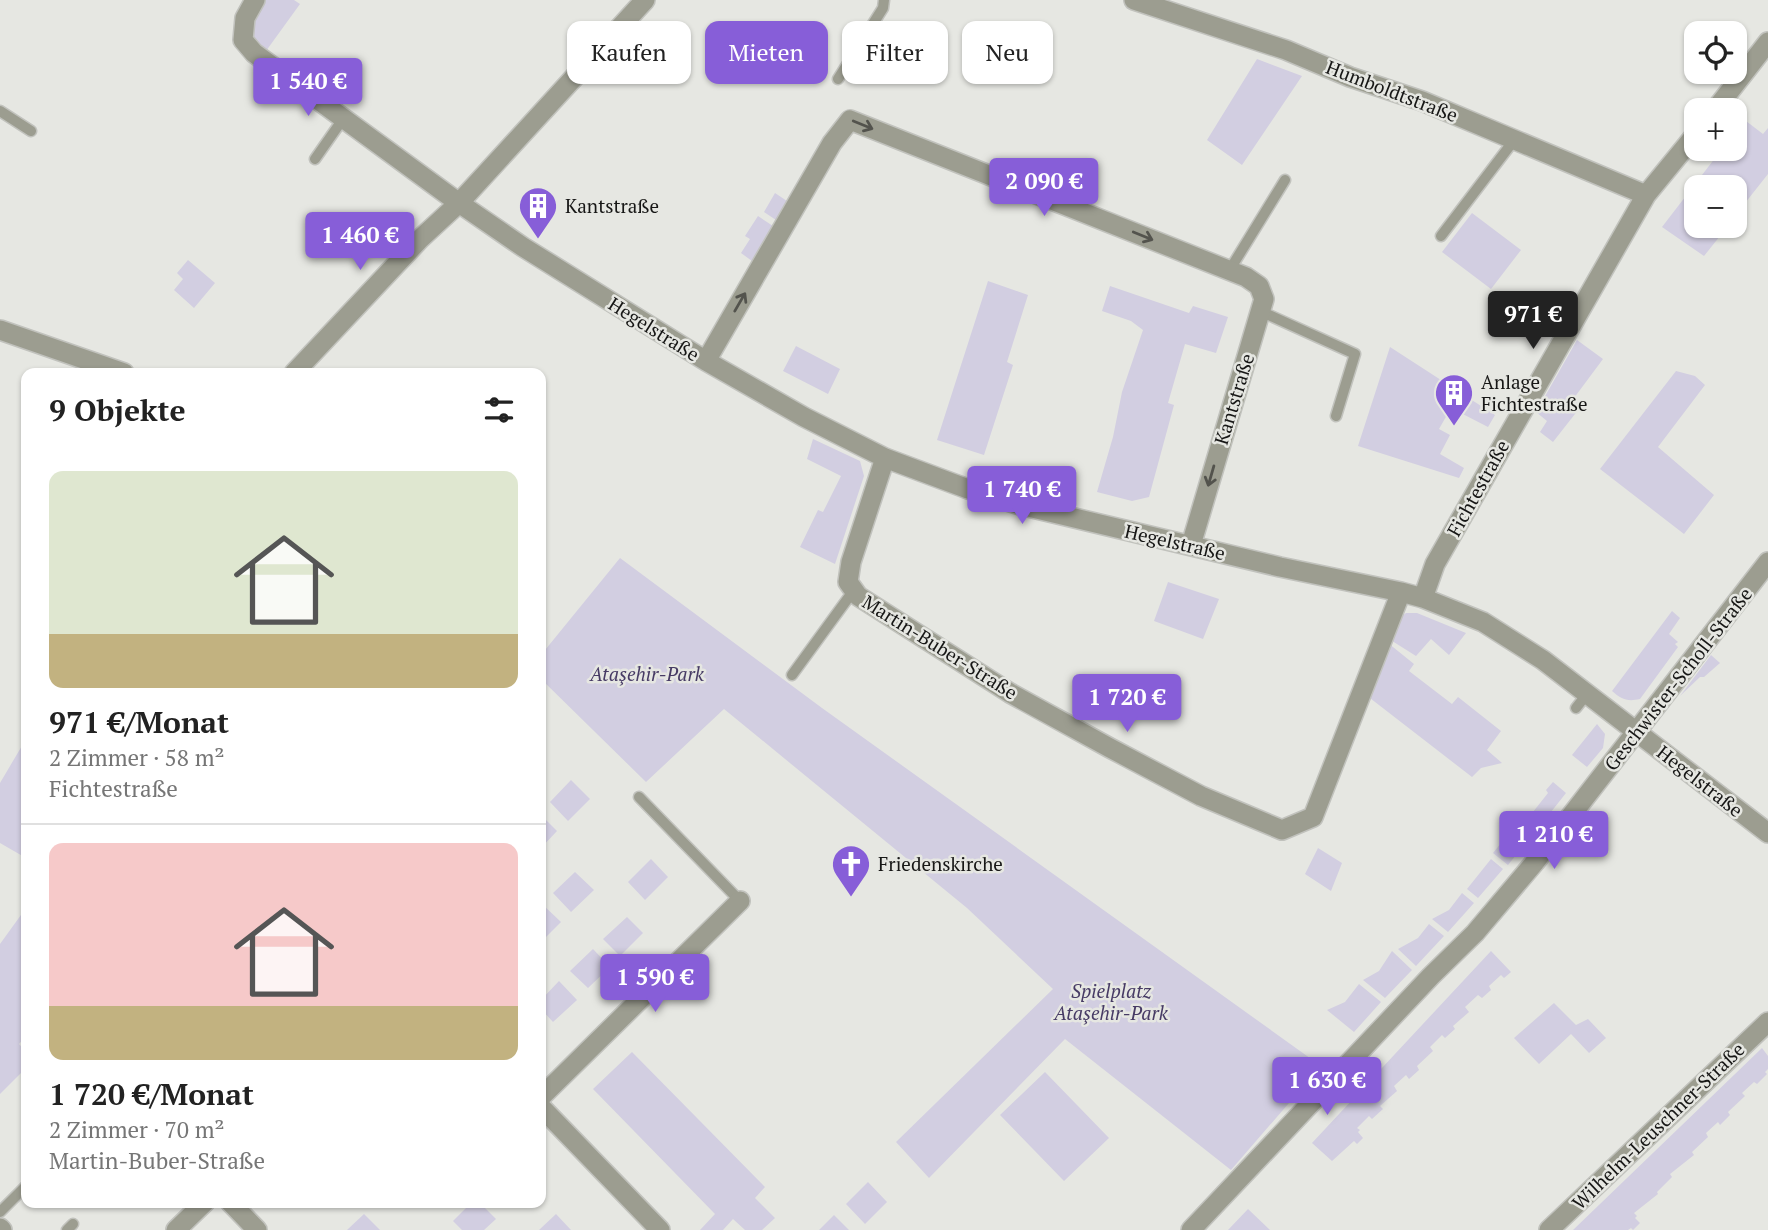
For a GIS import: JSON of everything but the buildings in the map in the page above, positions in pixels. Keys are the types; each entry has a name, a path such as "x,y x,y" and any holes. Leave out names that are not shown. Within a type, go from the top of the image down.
{"street":[{"name":"Hegelstraße","path":"255,0 246,18 243,40 254,53 458,203 530,251 706,361 804,417 885,458 1020,505 1401,592 1483,622 1544,660 1582,701 1638,732 1768,833"},
{"path":"299,368 458,203 645,0"},
{"name":"Humboldtstraße","path":"1134,0 1286,50 1350,77 1422,101 1646,195"},
{"path":"1724,98 1768,42"},
{"name":"Kantstraße","path":"706,361 832,143 850,120 1246,277 1259,286 1264,299 1191,545"},
{"name":"Fichtestraße","path":"1423,598 1436,564 1497,452 1646,195 1684,149"},
{"path":"0,330 110,368"},
{"name":"Martin-Buber-Straße","path":"885,458 851,562 848,582 858,596 1010,692 1201,796 1282,830 1313,817 1401,592"},
{"name":"Geschwister-Scholl-Straße","path":"1192,1230 1431,976 1475,933 1638,732 1768,562"},
{"path":"546,1092 740,901"},
{"name":"Wilhelm-Leuschner-Straße","path":"1549,1230 1768,1022"},
{"path":"546,1112 660,1230"},
{"path":"176,1230 199,1208"},
{"path":"236,1208 257,1230"}],"lane":[{"path":"838,79 884,4"},
{"path":"0,111 31,131"},
{"path":"315,159 343,119"},
{"path":"1441,236 1515,139"},
{"path":"1229,271 1285,180"},
{"path":"1260,312 1355,354 1336,416"},
{"path":"792,675 854,590"},
{"path":"639,797 740,901"},
{"path":"0,1212 21,1191"}],"green space":[{"path":"265,0 294,0 300,4 266,51 252,33 254,21"},
{"path":"1257,59 1302,76 1242,165 1207,140"},
{"path":"1747,122 1763,134 1768,128 1768,174 1747,201 1747,175 1702,175 1713,161 1747,161"},
{"path":"775,193 787,201 776,220 764,212"},
{"path":"1684,198 1684,238 1718,238 1704,256 1662,227"},
{"path":"1472,213 1521,250 1491,289 1442,252"},
{"path":"758,216 773,226 752,261 741,253 750,239 745,236"},
{"path":"188,260 215,283 194,308 174,290 183,279 177,273"},
{"path":"988,281 1028,295 1007,362 1013,365 984,455 937,440"},
{"path":"1110,286 1189,313 1193,306 1228,317 1216,353 1185,344 1168,403 1174,405 1149,497 1132,501 1097,492 1113,437 1122,392 1143,330 1131,321 1102,311"},
{"path":"1577,340 1603,359 1574,398 1582,405 1553,442 1540,432 1547,421 1536,412"},
{"path":"796,346 840,369 828,394 783,371"},
{"path":"1390,347 1495,415 1488,427 1451,408 1439,429 1450,435 1440,454 1464,468 1459,478 1358,446"},
{"path":"1676,371 1695,376 1705,385 1658,447 1714,495 1684,534 1600,469"},
{"path":"813,439 860,461 864,476 835,564 800,547 818,510 823,512 841,476 807,459"},
{"name":"Ataşehir-Park","path":"620,558 822,708 1321,1066 1231,1170 1065,1039 929,1178 896,1142 1053,989 967,908 724,709 646,782 546,684 546,649"},
{"path":"1168,582 1219,599 1203,639 1154,621"},
{"path":"1672,611 1680,618 1669,634 1678,642 1675,644 1678,647 1640,699 1628,700 1618,696 1612,691"},
{"path":"1406,613 1417,613 1466,633 1449,655 1431,639 1416,656 1389,639 1398,619"},
{"path":"1388,643 1414,664 1409,671 1452,704 1458,697 1501,731 1487,750 1502,763 1481,768 1472,777 1366,695"},
{"path":"1711,655 1720,663 1680,696"},
{"path":"1597,724 1605,734 1603,748 1587,767 1572,755"},
{"path":"21,747 21,855 0,843 0,783"},
{"path":"571,780 590,799 568,821 550,802"},
{"path":"1553,782 1566,793 1536,831 1525,822 1548,793 1546,790"},
{"path":"546,820 557,831 546,843"},
{"path":"1517,823 1532,835 1508,865 1493,853"},
{"path":"1318,848 1342,863 1331,891 1305,874"},
{"path":"651,859 668,877 645,900 628,882"},
{"path":"1491,859 1503,869 1478,898 1467,889"},
{"path":"575,872 594,890 571,912 553,893"},
{"path":"1462,893 1474,903 1448,932 1432,919 1449,910"},
{"path":"546,908 561,922 546,937"},
{"path":"21,915 21,1073 0,1094 0,944"},
{"path":"627,917 643,933 620,956 603,939"},
{"path":"1429,924 1444,936 1416,966 1398,949 1418,938"},
{"path":"593,949 610,967 588,988 570,971"},
{"path":"1392,951 1412,970 1385,998 1363,980 1379,971"},
{"path":"1491,951 1511,972 1504,978 1501,975 1489,986 1491,990 1482,998 1478,995 1465,1007 1469,1012 1453,1026 1455,1029 1445,1038 1442,1035 1430,1047 1433,1051 1417,1066 1419,1070 1409,1079 1406,1075 1394,1086 1397,1091 1380,1106 1383,1109 1372,1119 1369,1116 1357,1128 1363,1138 1357,1144 1354,1141 1332,1161 1312,1143"},
{"path":"559,981 577,1000 553,1022 546,1014 546,995"},
{"path":"1359,984 1381,1002 1354,1032 1327,1010 1345,1002"},
{"path":"1554,1003 1576,1025 1588,1019 1606,1038 1589,1053 1571,1034 1539,1064 1514,1038"},
{"path":"1762,1048 1768,1056 1768,1069 1765,1072 1767,1074 1742,1093 1745,1096 1728,1112 1730,1115 1720,1125 1718,1122 1706,1133 1708,1137 1692,1152 1694,1155 1670,1174 1672,1177 1658,1194 1634,1213 1640,1223 1633,1230 1573,1230"},
{"path":"632,1052 765,1187 755,1198 775,1218 762,1230 745,1230 733,1219 723,1230 700,1230 715,1214 593,1089"},
{"path":"1045,1072 1109,1138 1064,1181 1000,1115"},
{"path":"868,1182 887,1202 865,1224 846,1204"},
{"path":"466,1208 485,1208 496,1219 484,1230 462,1230 453,1221"},
{"path":"1248,1209 1270,1230 1228,1230"},
{"path":"364,1214 380,1230 347,1230"},
{"path":"556,1214 571,1230 539,1230"},
{"path":"834,1215 849,1230 819,1230"}],"place":[{"name":"Kantstraße","path":"538,240"},
{"name":"Anlage Fichtestraße","path":"1454,427"},
{"name":"Friedenskirche","path":"851,898"}],"park label":[{"name":"Spielplatz Ataşehir-Park","path":"1111,1002"}]}
